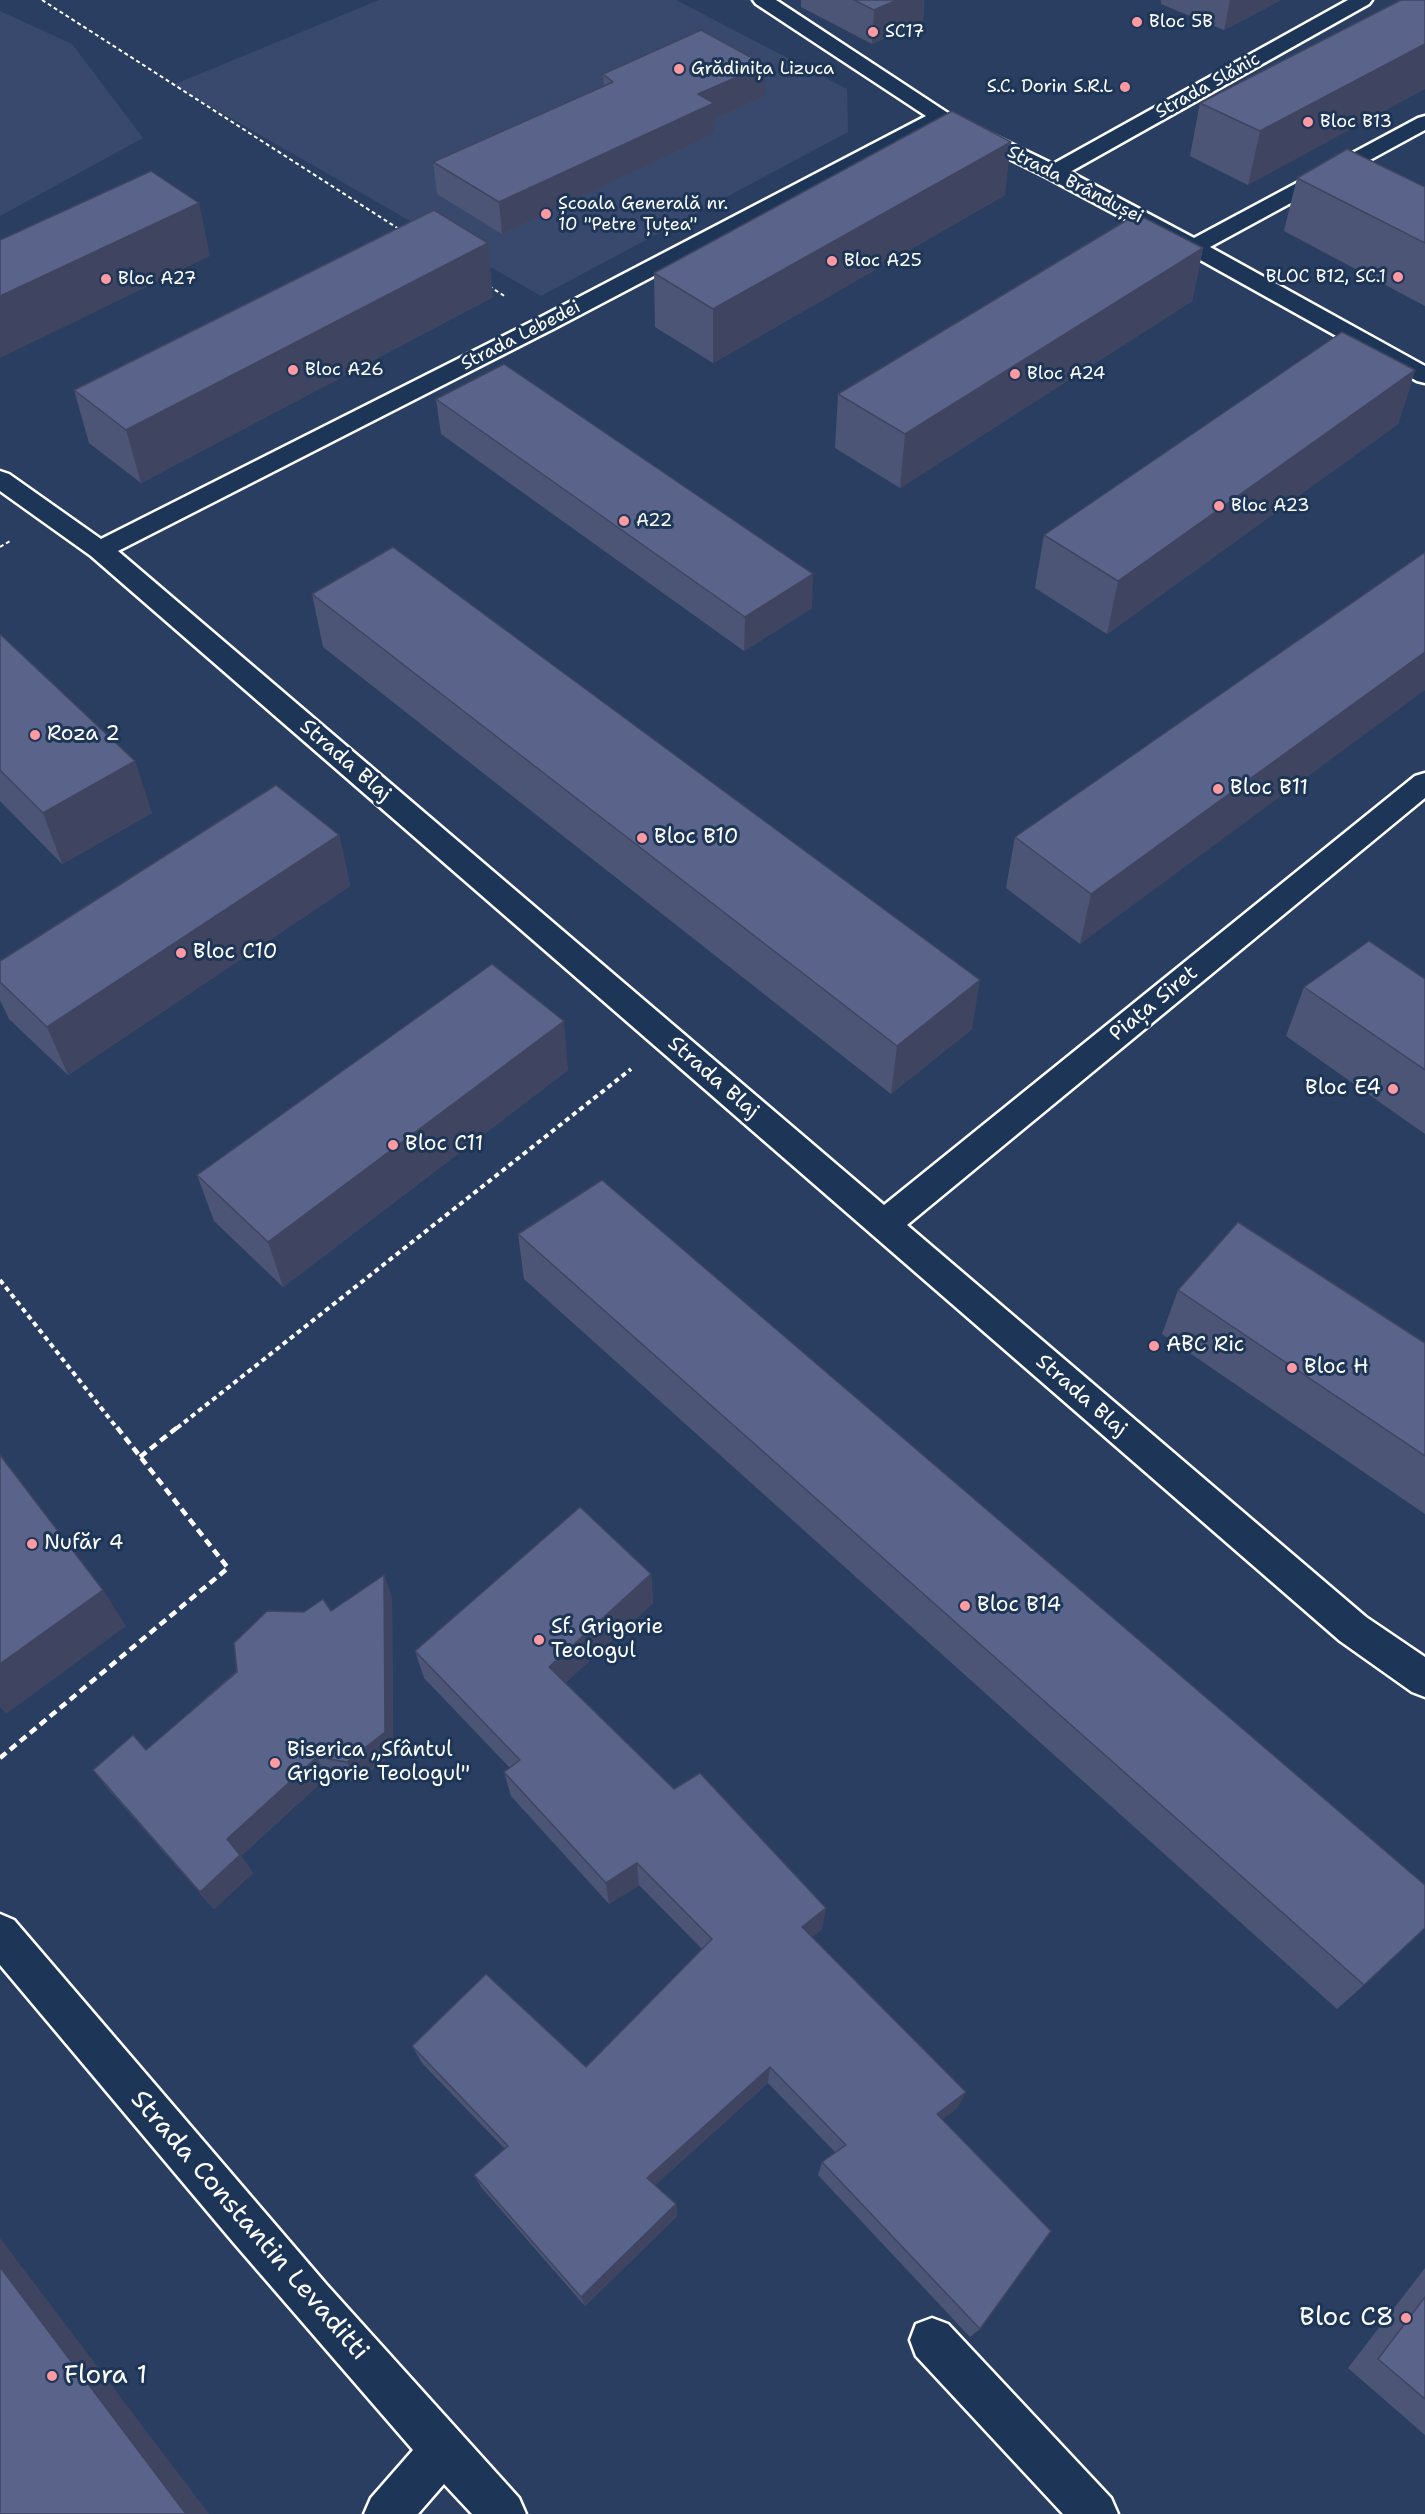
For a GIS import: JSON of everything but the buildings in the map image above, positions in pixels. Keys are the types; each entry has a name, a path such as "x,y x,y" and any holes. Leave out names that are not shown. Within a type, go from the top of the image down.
{"street":[{"name":"Strada Brândușei","path":"763,0 941,117 1054,172 1425,376"},
{"name":"Strada Slănic","path":"1054,172 1362,0"},
{"name":"Strada Lebedei","path":"100,550 547,323 941,117"},
{"path":"1194,247 1425,122"},
{"path":"1330,175 1351,184"},
{"name":"Strada Blaj","path":"0,479 100,550 1344,1622 1425,1679"},
{"name":"Piața Siret","path":"883,1225 1425,783"},
{"name":"Strada Constantin Levaditti","path":"0,1934 443,2451 503,2514"},
{"path":"932,2340 1095,2514"},
{"path":"387,2514 443,2451"}],"path":[{"path":"42,0 405,233"},
{"path":"486,284 547,323"},
{"path":"140,1457 668,1040"},
{"path":"0,1280 228,1568 0,1758"}],"shaded area":[{"name":"Școala Generală nr. 10 \"Petre Țuțea\"","path":"379,0 676,0 847,89 848,132 541,296 173,85"},
{"path":"0,11 72,44 143,138 0,216"}],"place":[{"name":"Bloc 5B","path":"1137,22"},
{"name":"SC17","path":"873,32"},
{"name":"Grădinița Lizuca","path":"679,69"},
{"name":"S.C. Dorin S.R.L","path":"1125,87"},
{"name":"Bloc B13","path":"1308,122"},
{"name":"Școala Generală nr. 10 \"Petre Țuțea\"","path":"546,214"},
{"name":"Bloc A25","path":"832,261"},
{"name":"BLOC B12, SC.1","path":"1398,277"},
{"name":"Bloc A27","path":"106,279"},
{"name":"Bloc A26","path":"293,370"},
{"name":"Bloc A24","path":"1015,374"},
{"name":"Bloc A23","path":"1219,506"},
{"name":"A22","path":"624,521"},
{"name":"Roza 2","path":"35,735"},
{"name":"Bloc B11","path":"1218,789"},
{"name":"Bloc B10","path":"642,838"},
{"name":"Bloc C10","path":"181,953"},
{"name":"Bloc E4","path":"1393,1089"},
{"name":"Bloc C11","path":"393,1145"},
{"name":"ABC Ric","path":"1154,1346"},
{"name":"Bloc H","path":"1292,1368"},
{"name":"Nufăr 4","path":"32,1544"},
{"name":"Bloc B14","path":"965,1606"},
{"name":"Sf. Grigorie Teologul","path":"539,1640"},
{"name":"Biserica „Sfântul Grigorie Teologul\"","path":"275,1763"},
{"name":"Bloc C8","path":"1406,2318"},
{"name":"Flora 1","path":"52,2376"}]}
